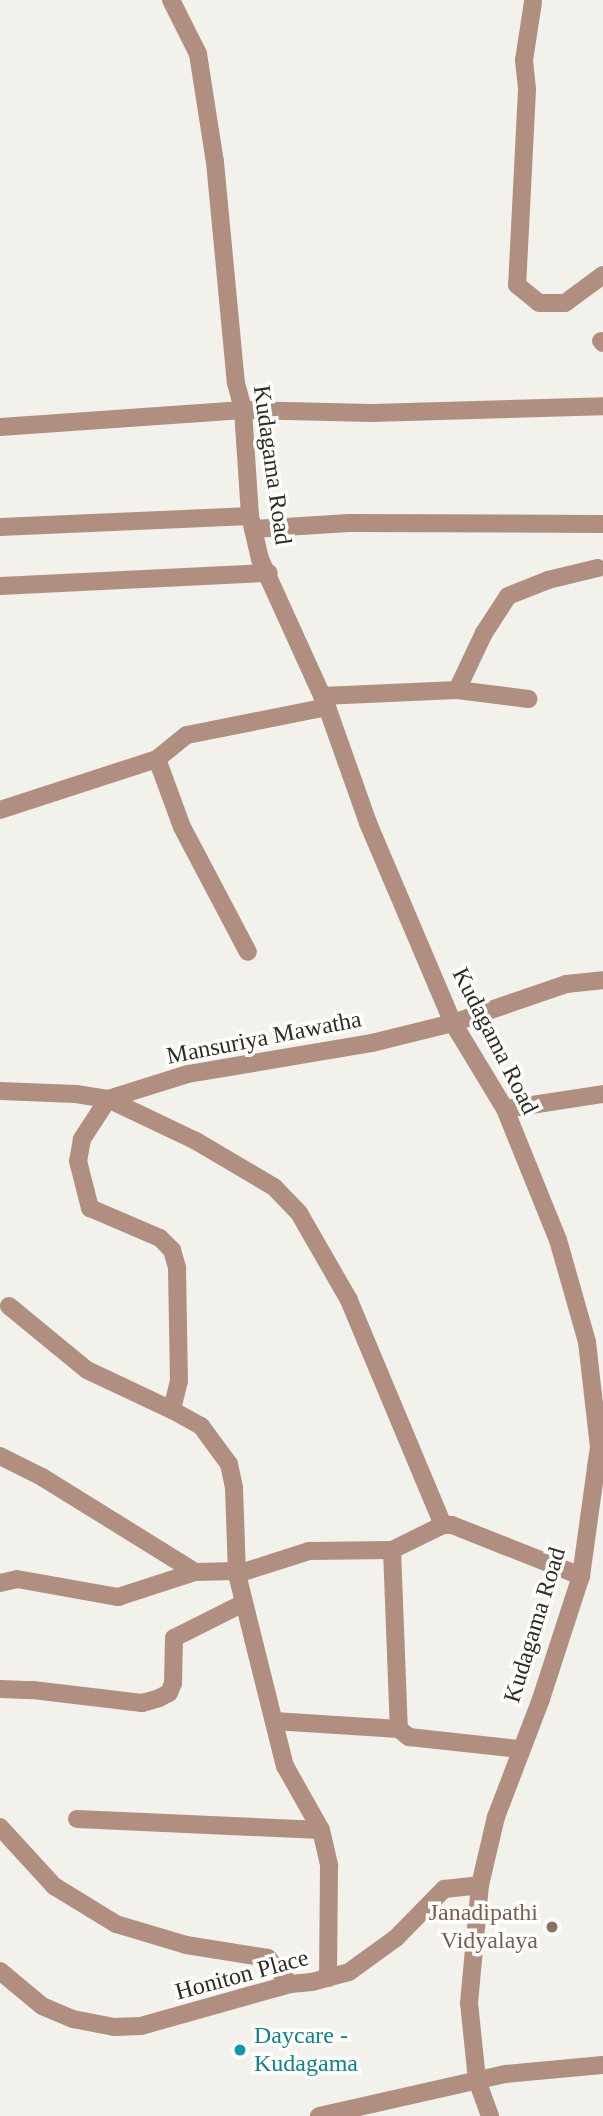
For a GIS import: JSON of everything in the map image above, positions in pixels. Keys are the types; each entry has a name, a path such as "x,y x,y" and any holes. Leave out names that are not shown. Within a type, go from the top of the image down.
{"street":[{"name":"Kudagama Road","path":"171,0 198,54 215,162 236,383 243,410 251,522 260,559 269,573 324,701 368,823 453,1023 505,1109 558,1240 587,1342 600,1448 581,1576 541,1699 519,1749 496,1817 480,1885 469,2003 477,2080 490,2116"},
{"path":"535,1 524,61 527,90 517,285 539,303 565,303 603,275"},
{"path":"0,427 243,410 372,413 603,406"},
{"path":"0,527 251,522 603,524"},
{"path":"457,690 484,633 508,596 548,580 598,568"},
{"path":"0,586 269,573"},
{"path":"0,810 158,759 187,735 324,701 457,690 528,699"},
{"path":"158,759 182,827 248,953"},
{"name":"Mansuriya Mawatha","path":"108,1099 188,1074 372,1044 453,1023 566,984 603,979"},
{"path":"0,1091 76,1094 108,1099 196,1141 274,1187 299,1213 349,1300 443,1525"},
{"path":"505,1109 603,1094"},
{"path":"108,1099 82,1139 78,1161 90,1208 160,1238 172,1250 177,1268 179,1381 172,1410"},
{"path":"9,1306 87,1370 201,1426 229,1464 234,1488 237,1572 244,1603 285,1766 321,1830 329,1866 328,1978"},
{"path":"0,1456 42,1478 195,1572"},
{"path":"0,1583 17,1580 118,1597 195,1572 237,1572 309,1551 392,1550 443,1525 452,1525 581,1576"},
{"path":"392,1550 399,1729"},
{"path":"0,1689 33,1690 142,1703 159,1698 169,1693 173,1683 174,1639 244,1603"},
{"path":"274,1721 399,1729 409,1737 519,1749"},
{"path":"76,1819 321,1830"},
{"path":"0,1827 54,1886 116,1924 186,1945 268,1958 290,1984"},
{"name":"Honiton Place","path":"0,1971 42,2006 73,2019 114,2027 163,2021 290,1984 328,1978 364,1964 444,1889 480,1885"},
{"path":"318,2116 506,2074 603,2065"}],"place":[{"name":"Janadipathi Vidyalaya","path":"552,1927"},
{"name":"Daycare - Kudagama","path":"240,2050"}]}
